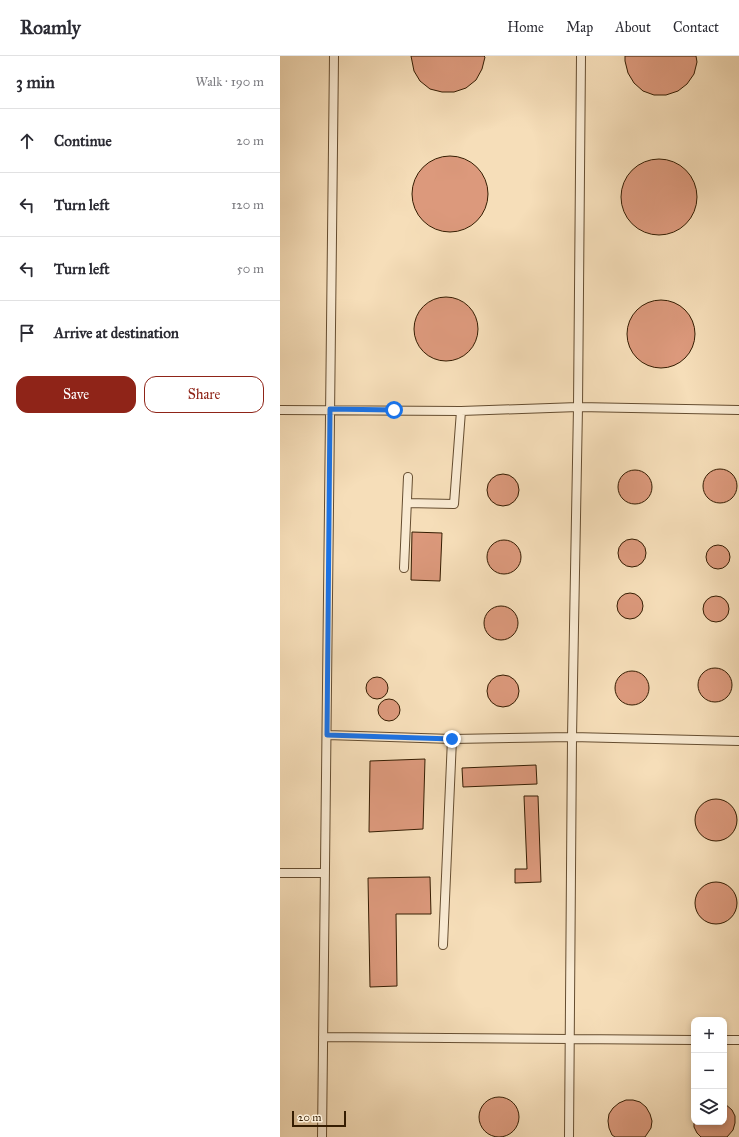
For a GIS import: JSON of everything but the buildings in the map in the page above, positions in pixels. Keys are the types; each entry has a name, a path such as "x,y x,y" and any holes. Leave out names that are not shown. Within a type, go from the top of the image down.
{"lane":[{"path":"322,1137 334,56"},
{"path":"569,1137 572,737 578,407 581,56"},
{"path":"280,410 330,409 461,411 578,407 739,410"},
{"path":"407,503 454,504 461,411"},
{"path":"404,568 408,477"},
{"path":"327,735 452,739 572,737 739,741"},
{"path":"443,945 452,739"},
{"path":"280,873 325,873"},
{"path":"323,1038 691,1040"},
{"path":"727,1040 739,1040"}],"route":[{"path":"394,410 330,409 327,735 452,739"}]}
